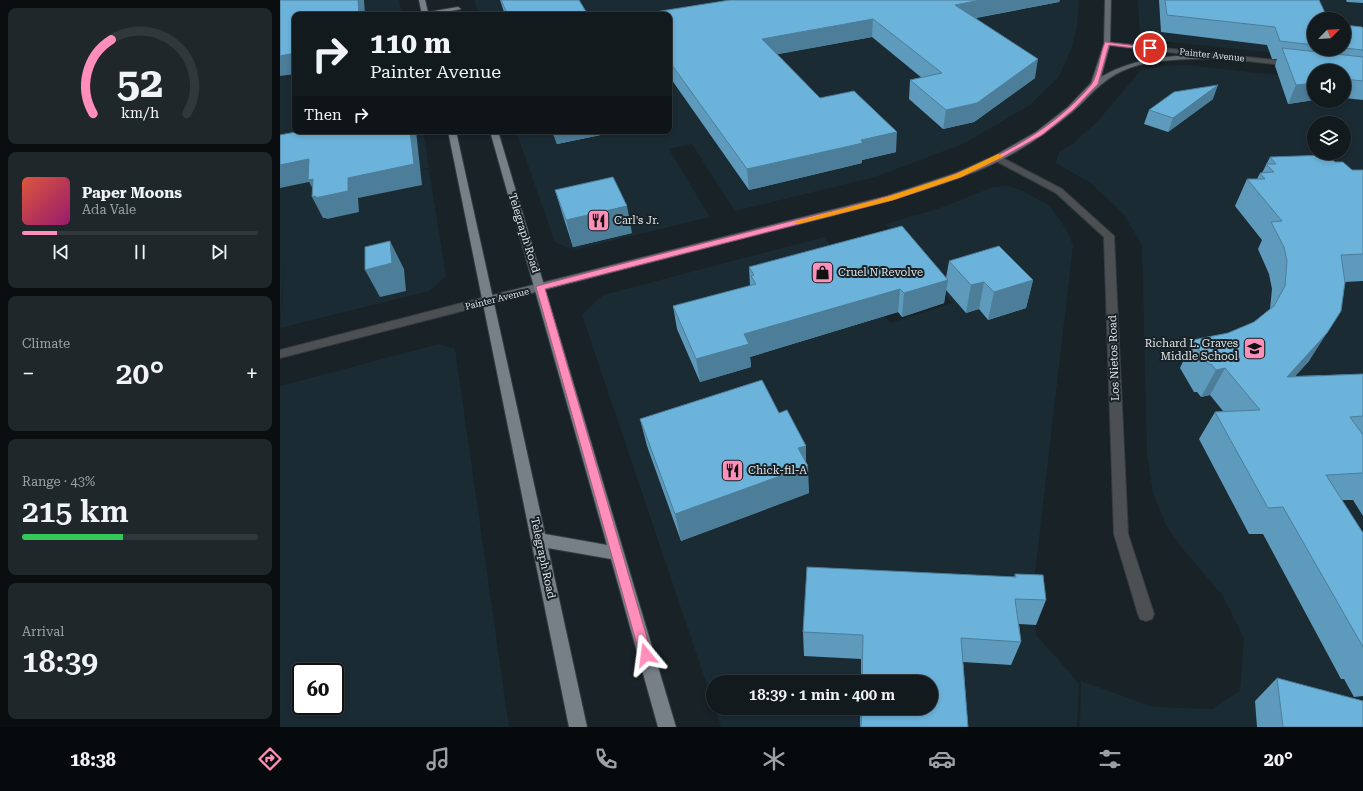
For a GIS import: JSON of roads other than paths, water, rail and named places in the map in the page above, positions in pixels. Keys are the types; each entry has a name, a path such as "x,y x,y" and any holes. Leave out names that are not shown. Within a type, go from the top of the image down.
{"main road":[{"path":"422,0 424,12"},
{"path":"455,0 458,12"},
{"path":"1107,44 1108,0"},
{"name":"Painter Avenue","path":"490,300 890,198 959,175 997,158 1039,134 1071,109 1095,84 1107,44"},
{"path":"1095,84 1118,70 1135,64 1157,60 1221,56"},
{"name":"Telegraph Road","path":"453,134 490,300 578,727"},
{"name":"Telegraph Road","path":"495,134 667,727"},
{"path":"540,540 616,553"}],"street":[{"name":"Painter Avenue","path":"1107,44 1303,65"},
{"name":"Los Nietos Road","path":"997,158 1059,191 1109,236 1121,534 1146,614"},
{"name":"Painter Avenue","path":"280,354 490,300"}],"place":[{"name":"Carl's Jr.","path":"598,220"},
{"name":"Cruel N Revolve","path":"823,272"},
{"name":"Richard L. Graves Middle School","path":"1254,349"},
{"name":"Chick-fil-A","path":"732,470"}]}
